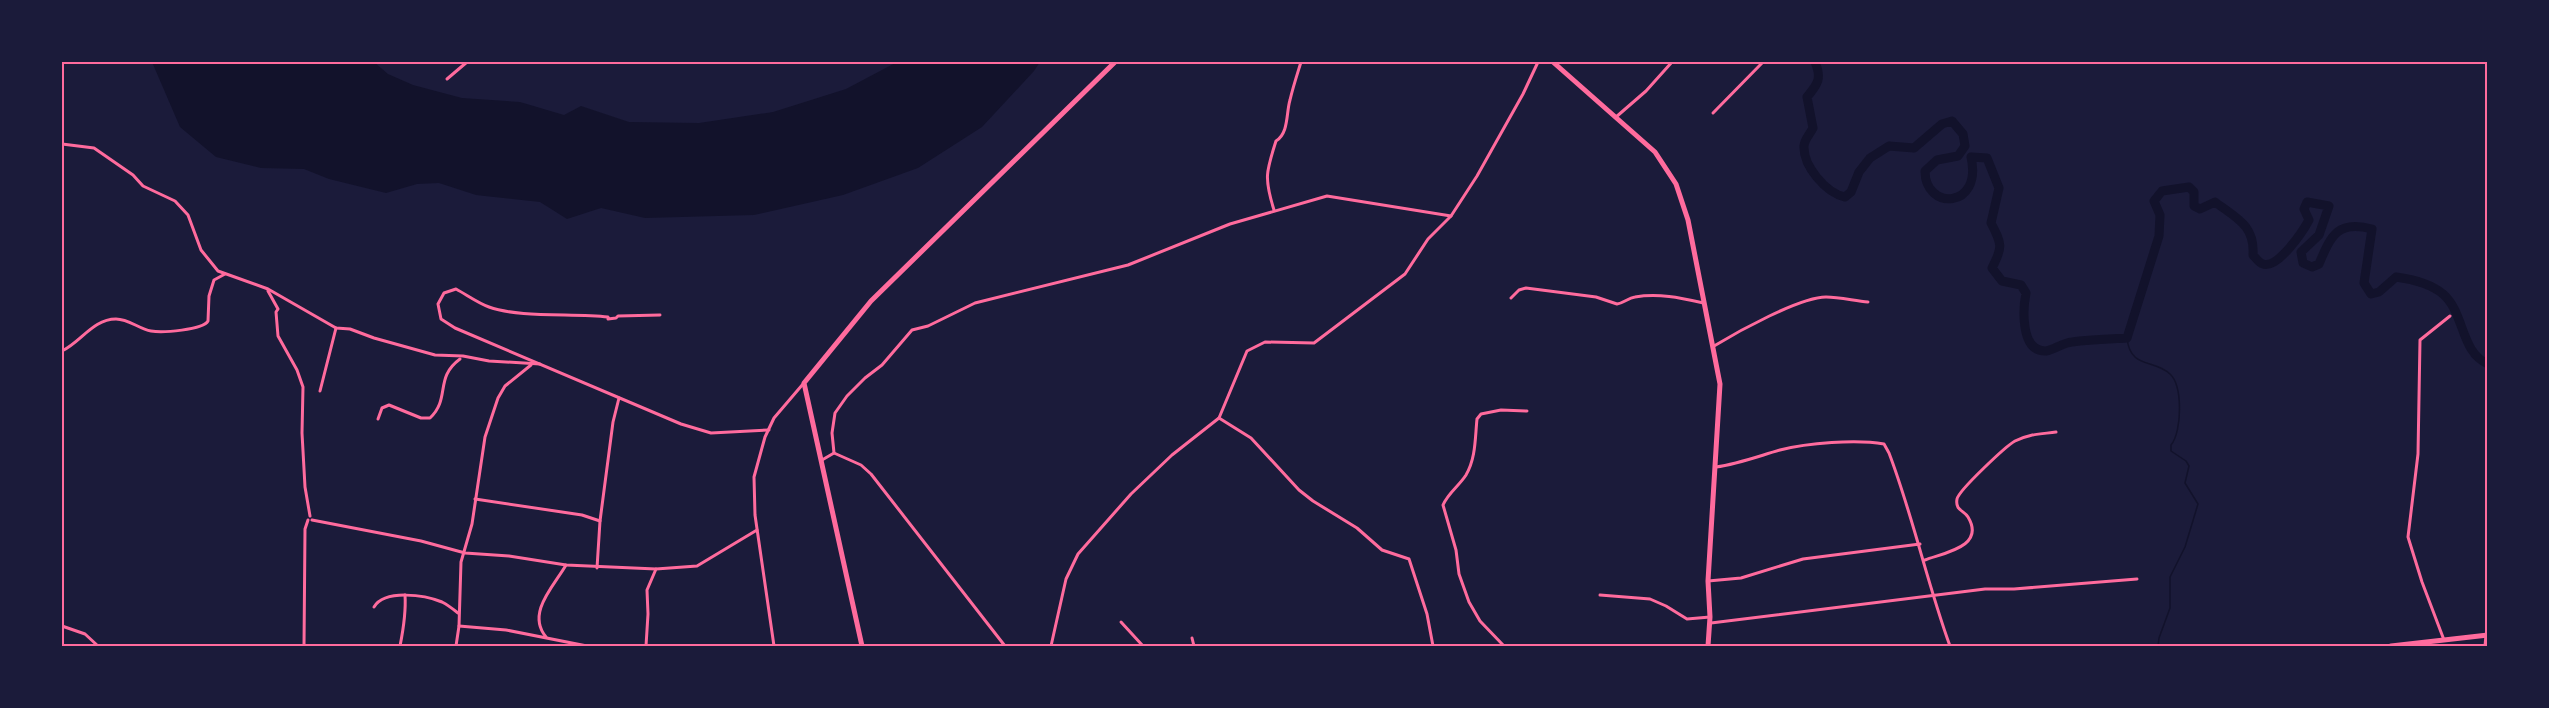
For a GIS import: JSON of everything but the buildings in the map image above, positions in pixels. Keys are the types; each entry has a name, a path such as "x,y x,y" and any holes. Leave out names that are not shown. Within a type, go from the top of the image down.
{"main road":[{"path":"862,646 804,383 871,301 1114,62"},
{"path":"1553,62 1655,152 1676,184 1688,220 1720,384 1708,581 1710,616 1708,646"},
{"path":"2391,646 2487,635"}],"street":[{"path":"447,79 467,62"},
{"path":"1274,210 1267,186 1267,170 1276,141 1281,138 1285,128 1290,99 1296,86 1301,62"},
{"path":"1051,646 1066,579 1073,562 1086,542 1172,455 1219,418 1247,351 1265,342 1314,343 1405,274 1428,239 1451,216 1482,167 1523,94 1538,62"},
{"path":"1615,118 1646,91 1672,62"},
{"path":"1713,113 1763,62"},
{"path":"62,144 94,148 107,155 143,186 176,201 188,215 198,244 206,258 218,271 268,289 336,328 350,329 435,355 542,364"},
{"path":"834,453 832,433 835,413 847,396 882,365 912,330 928,326 975,303 1128,265 1230,224 1327,196 1451,216"},
{"path":"62,351 97,324 113,319 152,331 201,327 208,321 209,296 214,280 225,274"},
{"path":"1511,298 1519,290 1526,288 1596,297 1617,304 1632,297 1650,296 1679,298 1706,304"},
{"path":"268,289 278,309 276,312 278,336 297,370 303,387 302,433 305,487 310,519 305,529 304,646"},
{"path":"660,315 618,316 608,319 608,317 582,314 508,312 488,307 456,289 448,290 440,298 438,304 439,314 446,323 698,430 723,433 752,429 769,430"},
{"path":"1714,346 1745,327 1807,301 1824,297 1868,303"},
{"path":"2444,640 2408,537 2418,454 2420,340 2450,315"},
{"path":"320,391 336,328"},
{"path":"378,419 382,408 389,405 422,418 430,418 436,412 444,391 444,376 452,364 463,356"},
{"path":"456,646 459,626 461,562 465,553 476,499 485,437 498,398 505,386 531,364"},
{"path":"774,646 757,530 754,477 757,461 774,418 804,383"},
{"path":"597,567 612,422 619,398"},
{"path":"1504,646 1480,621 1469,602 1459,574 1456,550 1443,505 1471,465 1478,419 1481,414 1501,410 1527,411"},
{"path":"1219,418 1251,438 1299,490 1313,501 1357,528 1382,550 1409,559 1427,614 1433,646"},
{"path":"1925,560 1965,546 1968,542 1972,534 1969,518 1961,512 1957,504 1966,485 2014,441 2028,436 2056,432"},
{"path":"1716,467 1732,465 1783,449 1865,440 1884,444 1896,470 1950,646"},
{"path":"822,460 834,453"},
{"path":"834,453 861,465 871,474 1005,646"},
{"path":"476,499 582,515 600,521"},
{"path":"310,519 421,541 465,553 509,556 566,565 656,569 697,566 757,530"},
{"path":"1708,581 1741,578 1824,555 1876,551 1920,544"},
{"path":"546,638 538,623 539,613 545,597 566,565"},
{"path":"645,646 648,614 647,590 656,569"},
{"path":"1709,624 1985,589 2014,590 2138,579"},
{"path":"374,607 384,598 405,595 441,602 458,613"},
{"path":"400,646 402,620 406,610 405,595"},
{"path":"1600,595 1650,599 1687,619 1710,616"},
{"path":"1121,622 1143,646"},
{"path":"62,626 78,630 98,646"},
{"path":"459,626 506,630 588,646"},
{"path":"2485,646 2487,635"},
{"path":"1192,638 1194,646"}],"shaded area":[{"path":"152,62 374,62 388,74 413,85 462,98 520,102 564,115 581,106 629,122 699,123 773,112 846,89 897,62 1040,62 982,127 918,168 843,195 754,215 645,218 601,208 567,219 540,202 476,195 439,183 417,184 386,193 329,179 304,169 261,168 216,157 180,127"}],"waterway":[{"path":"1815,62 1818,81 1807,97 1813,128 1804,146 1807,162 1817,178 1830,190 1845,197 1851,192 1859,172 1870,158 1889,146 1914,148 1942,124 1952,121 1963,134 1965,146 1958,156 1937,160 1925,171 1927,184 1934,193 1943,198 1962,195 1969,187 1972,174 1971,157 1987,158 1999,188 1991,223 2000,246 1992,268 2002,281 2021,285 2026,293 2025,328 2031,344 2038,349 2046,351 2079,341 2127,338 2159,236 2160,215 2154,201 2162,191 2189,187 2194,192 2194,206 2200,209 2215,202 2243,223 2251,236 2253,255 2263,264 2276,261 2301,232 2309,220 2304,209 2307,202 2329,206 2319,235 2301,252 2303,263 2312,267 2319,264 2332,238 2343,228 2372,229 2364,283 2371,294 2379,292 2396,277 2433,287 2450,302 2472,351 2488,364"},
{"path":"2127,338 2133,355 2144,362 2164,369 2174,380 2180,409 2171,451 2186,461 2189,466 2185,483 2198,504 2185,547 2170,577 2170,608 2158,646"}]}
